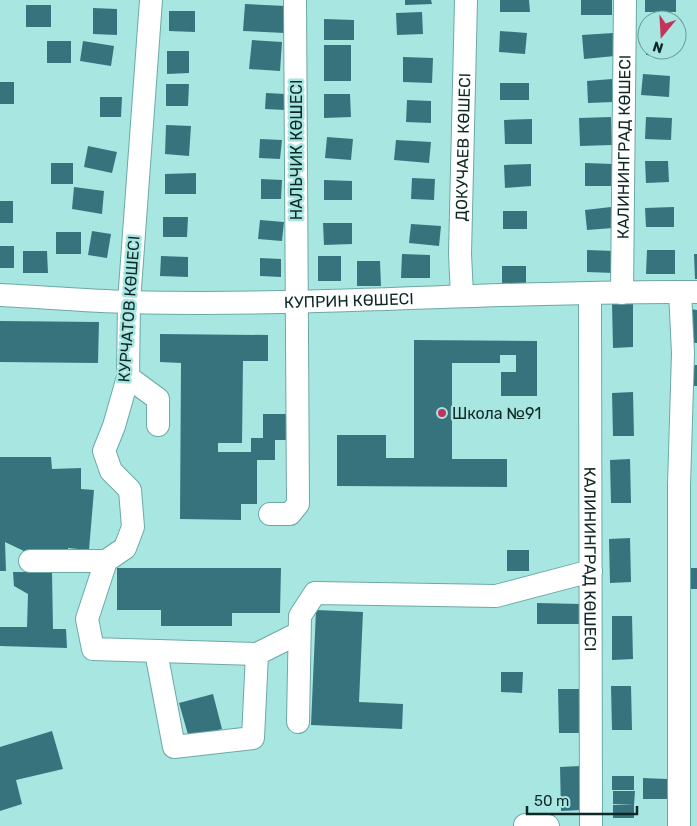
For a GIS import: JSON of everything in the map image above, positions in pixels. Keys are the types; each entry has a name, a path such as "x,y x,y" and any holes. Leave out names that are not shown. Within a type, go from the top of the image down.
{"street":[{"name":"КУРЧАТОВ КӨШЕСІ","path":"106,561 125,548 133,527 130,490 111,471 104,451 114,426 128,377 129,302 151,0"},
{"name":"НАЛЬЧИК КӨШЕСІ","path":"270,514 290,514 298,504 295,0"},
{"name":"ДОКУЧАЕВ КӨШЕСІ","path":"462,295 460,254 466,0"},
{"name":"КАЛИНИНГРАД КӨШЕСІ","path":"622,293 625,0"},
{"name":"КУПРИН КӨШЕСІ","path":"0,295 129,302 297,301 462,295 688,292"},
{"path":"679,826 679,486 683,352 688,292"},
{"name":"КАЛИНИНГРАД КӨШЕСІ","path":"590,293 591,826"},
{"path":"128,377 158,399 158,425"},
{"path":"30,561 106,561 87,619 93,649 256,654 300,633"},
{"path":"298,722 300,616 315,593 496,596 591,571"},
{"path":"156,652 174,747 253,738 256,654"},
{"path":"525,825 548,826"}],"building":[{"path":"405,0 431,0 432,4 405,5"},
{"path":"500,0 529,0 530,12 500,12"},
{"path":"581,0 612,0 612,15 581,15"},
{"path":"645,0 676,0 676,10 645,10"},
{"path":"245,4 286,6 285,33 243,31"},
{"path":"26,5 51,5 51,27 26,27"},
{"path":"93,8 117,9 117,35 93,34"},
{"path":"169,11 195,11 195,32 169,31"},
{"path":"422,12 423,34 397,35 396,13"},
{"path":"324,19 354,20 354,40 324,40"},
{"path":"500,31 527,33 525,54 499,52"},
{"path":"613,33 615,56 584,59 582,35"},
{"path":"252,40 282,42 280,71 249,69"},
{"path":"47,41 71,41 71,63 47,63"},
{"path":"83,41 114,46 111,66 80,61"},
{"path":"324,45 351,45 351,81 324,81"},
{"path":"167,51 189,51 189,73 167,74"},
{"path":"403,57 433,58 432,83 403,82"},
{"path":"643,74 670,76 669,97 641,95"},
{"path":"612,79 613,102 588,103 587,81"},
{"path":"0,82 14,82 14,104 0,104"},
{"path":"500,83 529,83 529,100 500,100"},
{"path":"166,84 189,84 188,106 166,106"},
{"path":"266,93 286,94 285,110 265,109"},
{"path":"324,94 350,94 351,117 324,118"},
{"path":"100,97 122,97 121,117 100,117"},
{"path":"407,100 431,101 431,123 406,122"},
{"path":"611,117 612,145 580,146 579,118"},
{"path":"646,117 672,118 671,140 645,139"},
{"path":"532,119 532,144 505,144 504,120"},
{"path":"166,125 191,126 189,156 165,154"},
{"path":"327,137 353,139 351,160 325,158"},
{"path":"260,139 282,140 280,159 259,158"},
{"path":"396,140 431,142 429,163 394,160"},
{"path":"88,146 117,152 112,173 84,167"},
{"path":"645,161 668,161 669,182 646,183"},
{"path":"51,163 73,163 73,184 51,184"},
{"path":"585,163 614,164 614,186 585,186"},
{"path":"531,164 531,186 505,188 504,165"},
{"path":"196,173 196,194 165,194 165,174"},
{"path":"412,178 435,179 434,200 411,199"},
{"path":"261,179 282,180 281,199 261,199"},
{"path":"324,180 352,181 352,200 324,200"},
{"path":"74,187 104,191 102,214 72,209"},
{"path":"0,201 13,201 13,223 0,223"},
{"path":"611,207 613,228 587,230 585,210"},
{"path":"674,207 674,227 646,227 645,208"},
{"path":"503,211 527,211 527,229 503,229"},
{"path":"163,217 188,217 187,237 163,237"},
{"path":"260,220 284,222 282,241 258,239"},
{"path":"323,223 352,223 352,244 324,245"},
{"path":"411,224 441,226 439,246 409,243"},
{"path":"92,231 111,234 107,258 88,255"},
{"path":"56,232 81,232 81,254 56,254"},
{"path":"0,246 14,246 14,268 0,268"},
{"path":"587,250 615,251 614,273 587,272"},
{"path":"647,250 675,250 675,274 646,274"},
{"path":"23,251 47,251 48,273 23,273"},
{"path":"402,254 430,255 430,278 401,278"},
{"path":"694,254 697,254 697,279 695,279"},
{"path":"161,256 188,257 188,277 160,276"},
{"path":"318,256 341,256 341,281 318,281"},
{"path":"260,258 281,259 281,277 260,276"},
{"path":"357,261 380,261 381,286 357,286"},
{"path":"502,266 526,266 526,284 502,284"},
{"path":"612,304 633,304 633,347 613,348"},
{"path":"690,309 697,310 697,343 690,343"},
{"path":"0,321 99,322 98,363 0,362"},
{"path":"160,334 268,335 268,361 243,361 242,443 218,443 218,452 251,452 251,438 263,438 263,414 286,414 286,440 275,440 275,460 257,460 257,504 241,504 241,520 180,519 181,363 160,362"},
{"path":"414,340 537,341 537,396 501,396 501,372 516,372 516,355 500,355 500,363 452,363 452,459 507,459 507,487 337,486 337,435 386,435 386,458 414,458"},
{"path":"694,365 697,365 697,386 694,386"},
{"path":"633,392 634,436 613,436 612,393"},
{"path":"0,457 51,457 52,469 81,468 81,489 94,490 89,550 68,548 68,557 28,553 5,542 6,571 0,571"},
{"path":"630,459 631,503 611,503 610,460"},
{"path":"630,538 631,582 610,583 609,539"},
{"path":"507,550 529,550 529,571 507,571"},
{"path":"117,568 281,568 280,613 232,613 232,626 161,626 161,610 117,610"},
{"path":"690,568 697,568 697,589 690,589"},
{"path":"13,572 52,572 53,629 66,629 67,648 0,646 0,627 27,627 28,594 14,586"},
{"path":"537,603 581,604 581,624 537,624"},
{"path":"316,610 363,612 359,702 403,704 402,729 311,725"},
{"path":"612,616 632,616 633,659 612,660"},
{"path":"501,672 523,672 522,693 501,692"},
{"path":"611,686 631,686 632,730 612,730"},
{"path":"558,689 579,689 580,733 559,733"},
{"path":"213,694 222,729 189,738 179,703"},
{"path":"52,731 63,769 16,780 22,804 0,811 0,747"},
{"path":"580,766 581,810 561,811 560,767"},
{"path":"612,776 634,776 634,790 612,790"},
{"path":"643,778 667,779 667,799 643,799"},
{"path":"613,791 635,791 634,805 613,804"},
{"path":"613,805 634,805 634,818 613,818"}],"place":[{"name":"Школа №91","path":"442,413"}]}
